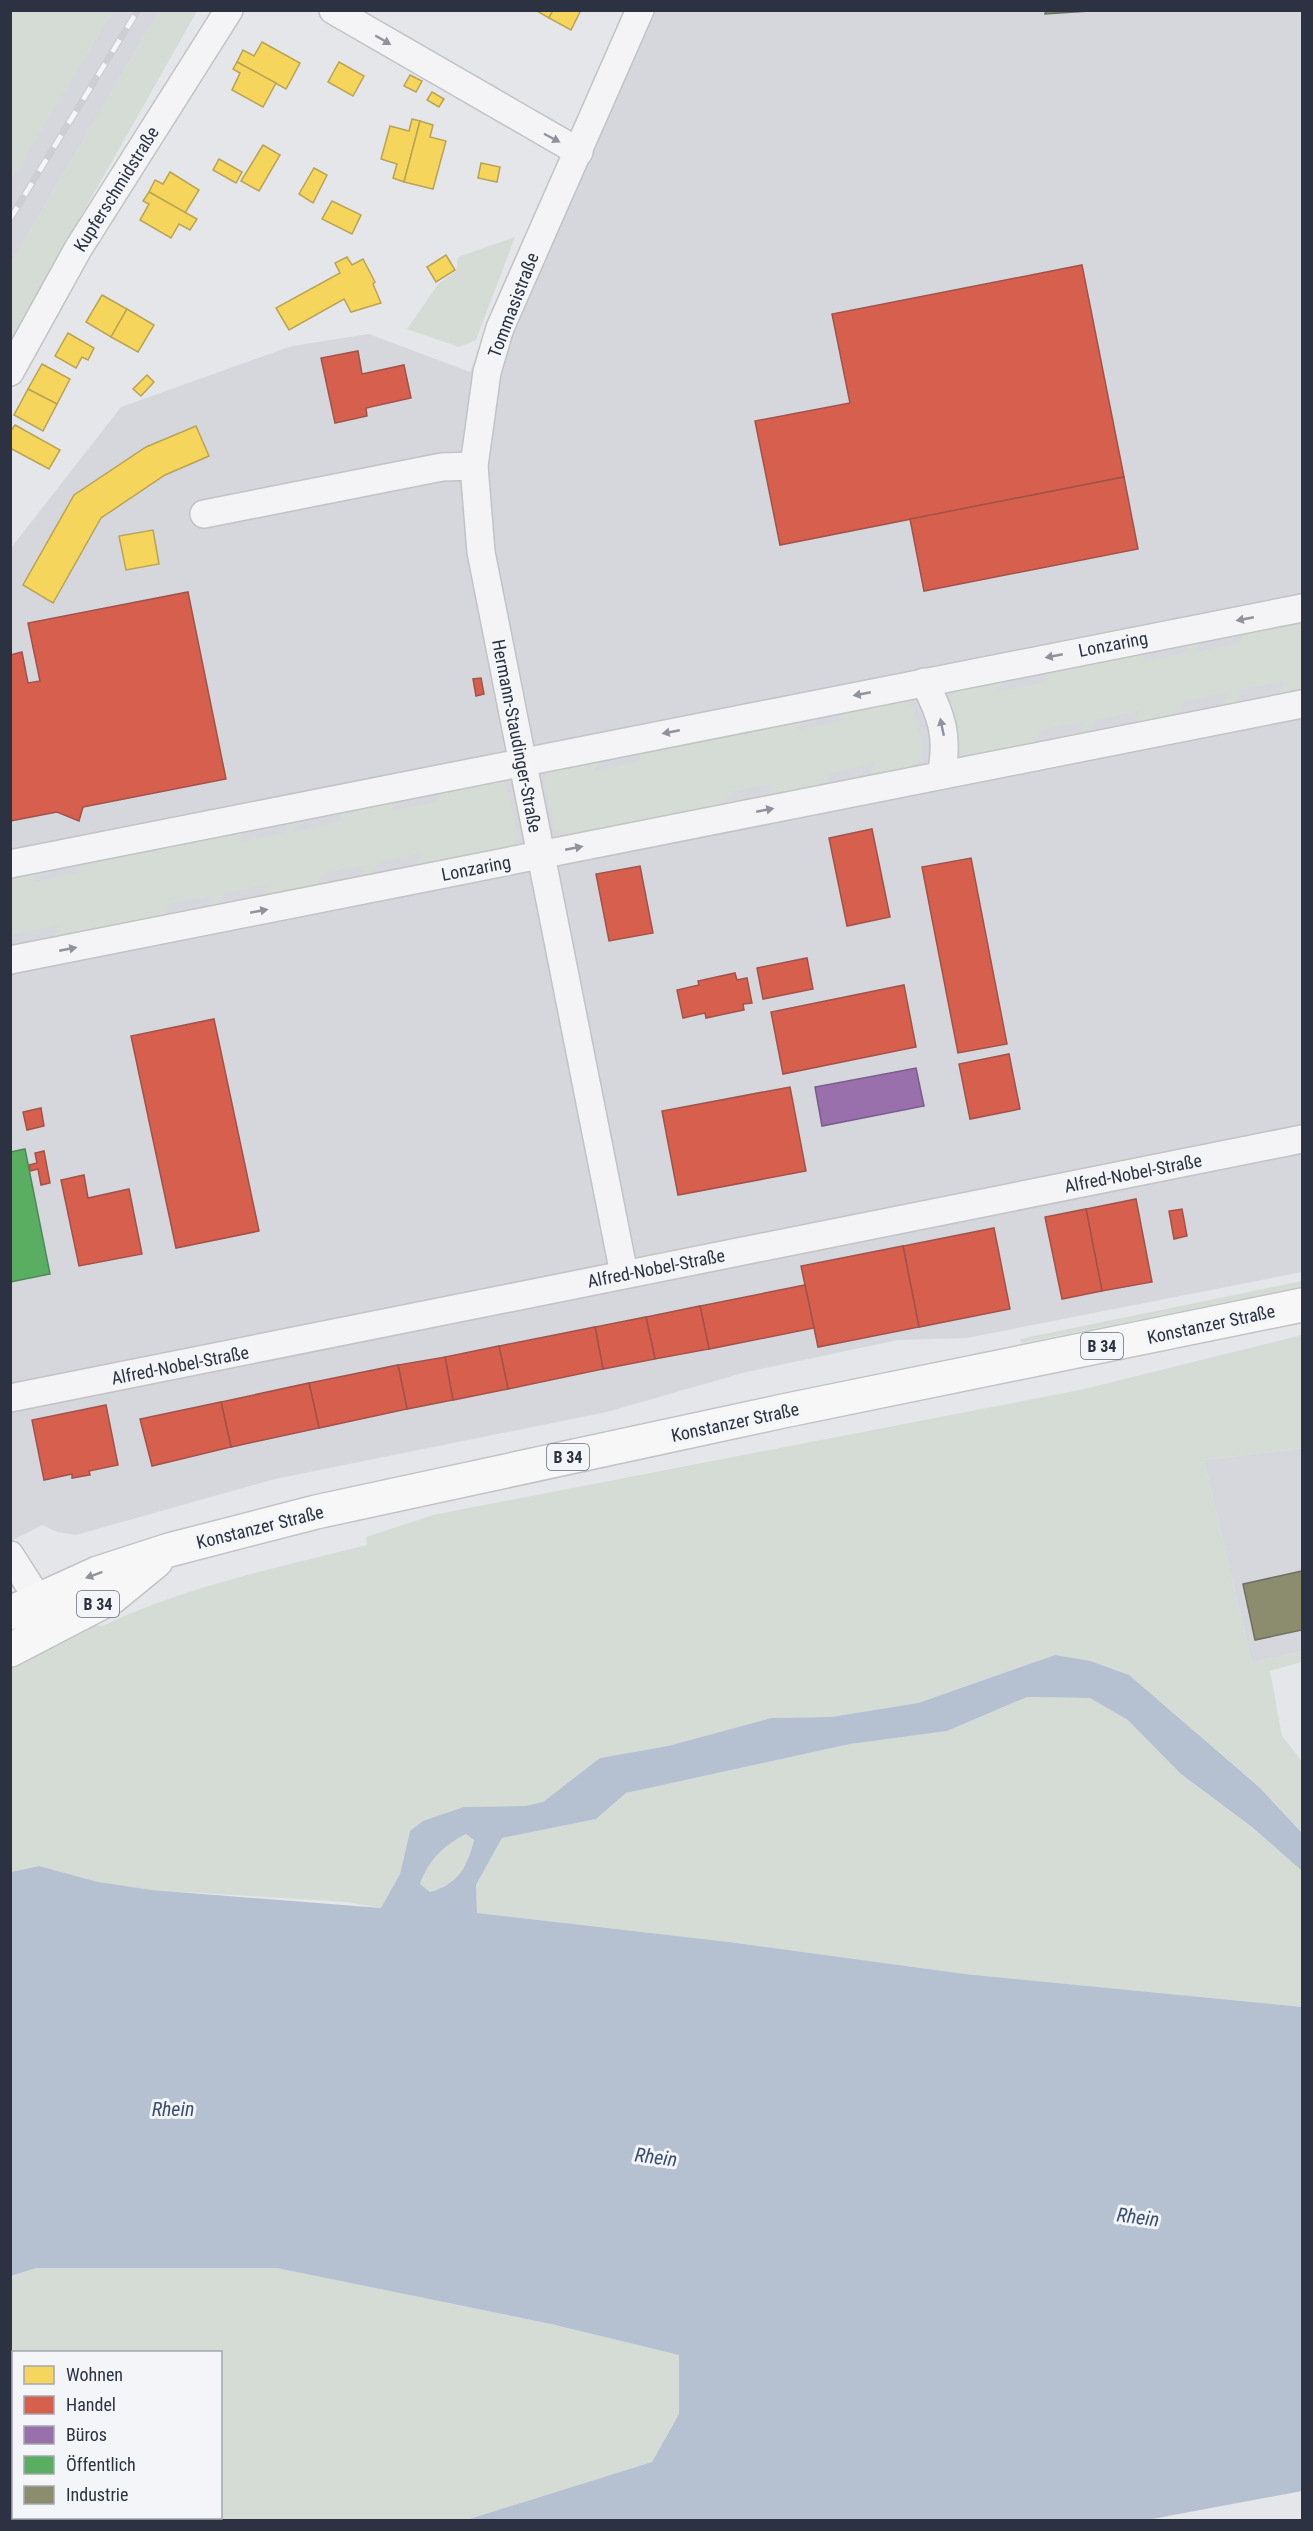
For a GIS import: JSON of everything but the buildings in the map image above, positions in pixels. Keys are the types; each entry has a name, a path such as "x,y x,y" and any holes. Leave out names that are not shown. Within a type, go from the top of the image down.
{"main road":[{"name":"Konstanzer Straße","path":"24,1606 98,1573 170,1550 350,1504 783,1411 1302,1305"},
{"name":"Konstanzer Straße","path":"14,1648 112,1597 170,1550"}],"street":[{"name":"Kupferschmidstraße","path":"10,372 78,249 229,10"},
{"path":"333,10 579,152"},
{"name":"Tommasistraße","path":"474,466 488,372 500,328 640,10"},
{"path":"204,514 442,467 474,466"},
{"name":"Hermann-Staudinger-Straße","path":"474,466 481,552 624,1274"},
{"name":"Lonzaring","path":"10,864 1302,608"},
{"path":"924,682 936,704 943,727 946,752 941,775"},
{"name":"Lonzaring","path":"10,960 1302,704"},
{"name":"Alfred-Nobel-Straße","path":"10,1398 1302,1139"},
{"path":"10,1555 24,1606 14,1648"}],"shaded area":[{"path":"10,11 113,11 11,180"},
{"path":"113,11 159,11 11,263 10,180"},
{"path":"159,11 197,11 11,340 11,263"},
{"path":"623,11 1302,11 1302,1272 967,1338 898,1340 746,1372 607,1412 275,1479 76,1535 57,1532 43,1525 11,1541 11,548 121,407 292,346 369,334 470,372"},
{"path":"515,237 476,340 459,347 407,329 439,283 456,271 458,257"},
{"path":"1302,621 1302,692 1277,700 1284,681 1240,690 1232,710 1222,711 1229,692 1185,701 1177,720 1132,730 1139,711 1095,720 1087,739 1077,740 1085,721 1041,730 1032,750 992,756 963,754 958,746 948,698 977,681 1006,673 998,692 1042,683 1050,664 1150,643 1142,662 1186,653 1194,634 1204,633 1196,652 1240,643 1248,624"},
{"path":"899,700 913,707 923,750 921,760 890,778 867,783 875,763 831,773 822,792 766,802 774,783 730,792 721,811 572,837 555,830 544,776 570,761 602,752 594,771 638,762 647,743 805,711 798,730 842,721 850,702"},
{"path":"490,779 505,782 518,837 506,851 415,872 421,854 378,862 370,882 361,882 365,865 322,873 314,892 261,902 266,885 224,893 216,912 207,914 212,896 169,904 161,923 51,945 58,925 14,934 11,943 11,869 41,863 34,882 79,873 85,855 247,823 240,842 285,833 290,815 301,813 294,832 339,822 345,804 400,792 393,810 436,802 444,783"},
{"path":"1302,1281 1302,1287 1021,1343 1020,1339"},
{"path":"1302,1335 1302,1448 1204,1460 1252,1663 1302,1651 1302,1662 1270,1671 1282,1736 1302,1761 1302,1833 1260,1788 1055,1655 918,1703 831,1717 771,1718 668,1746 600,1758 543,1802 525,1806 464,1807 424,1821 410,1831 400,1874 381,1908 347,1902 152,1890 98,1882 39,1866 11,1872 11,1663 94,1624 102,1626 166,1600 232,1579 367,1545 366,1537 433,1515 1080,1390"},
{"path":"1302,1448 1302,1651 1252,1663 1204,1460"},
{"path":"1027,1697 1090,1698 1128,1719 1181,1774 1252,1827 1302,1871 1302,2007 965,1974 729,1942 477,1913 476,1885 502,1838 596,1819 626,1793 850,1744 947,1731"},
{"path":"466,1834 474,1839 465,1867 448,1884 430,1892 420,1884 428,1867 444,1849"},
{"path":"36,2268 277,2268 551,2324 679,2355 679,2414 652,2462 466,2520 11,2520 11,2276"}],"water":[{"name":"Rhein","path":"1055,1655 1090,1661 1129,1675 1260,1788 1302,1833 1302,1871 1252,1827 1181,1774 1128,1720 1090,1698 1027,1697 947,1731 850,1744 626,1793 596,1819 502,1838 476,1885 477,1913 729,1942 965,1974 1302,2007 1302,2491 1147,2520 466,2520 652,2462 679,2414 679,2355 551,2324 277,2268 36,2268 11,2276 11,1872 39,1866 98,1882 152,1890 381,1908 400,1874 410,1831 423,1821 464,1807 525,1806 543,1802 600,1758 668,1746 771,1718 831,1717 918,1703","holes":["466,1834 474,1840 460,1874 448,1884 430,1892 420,1884 432,1861 450,1844"]}],"railway":[{"path":"10,219 138,10"}]}
